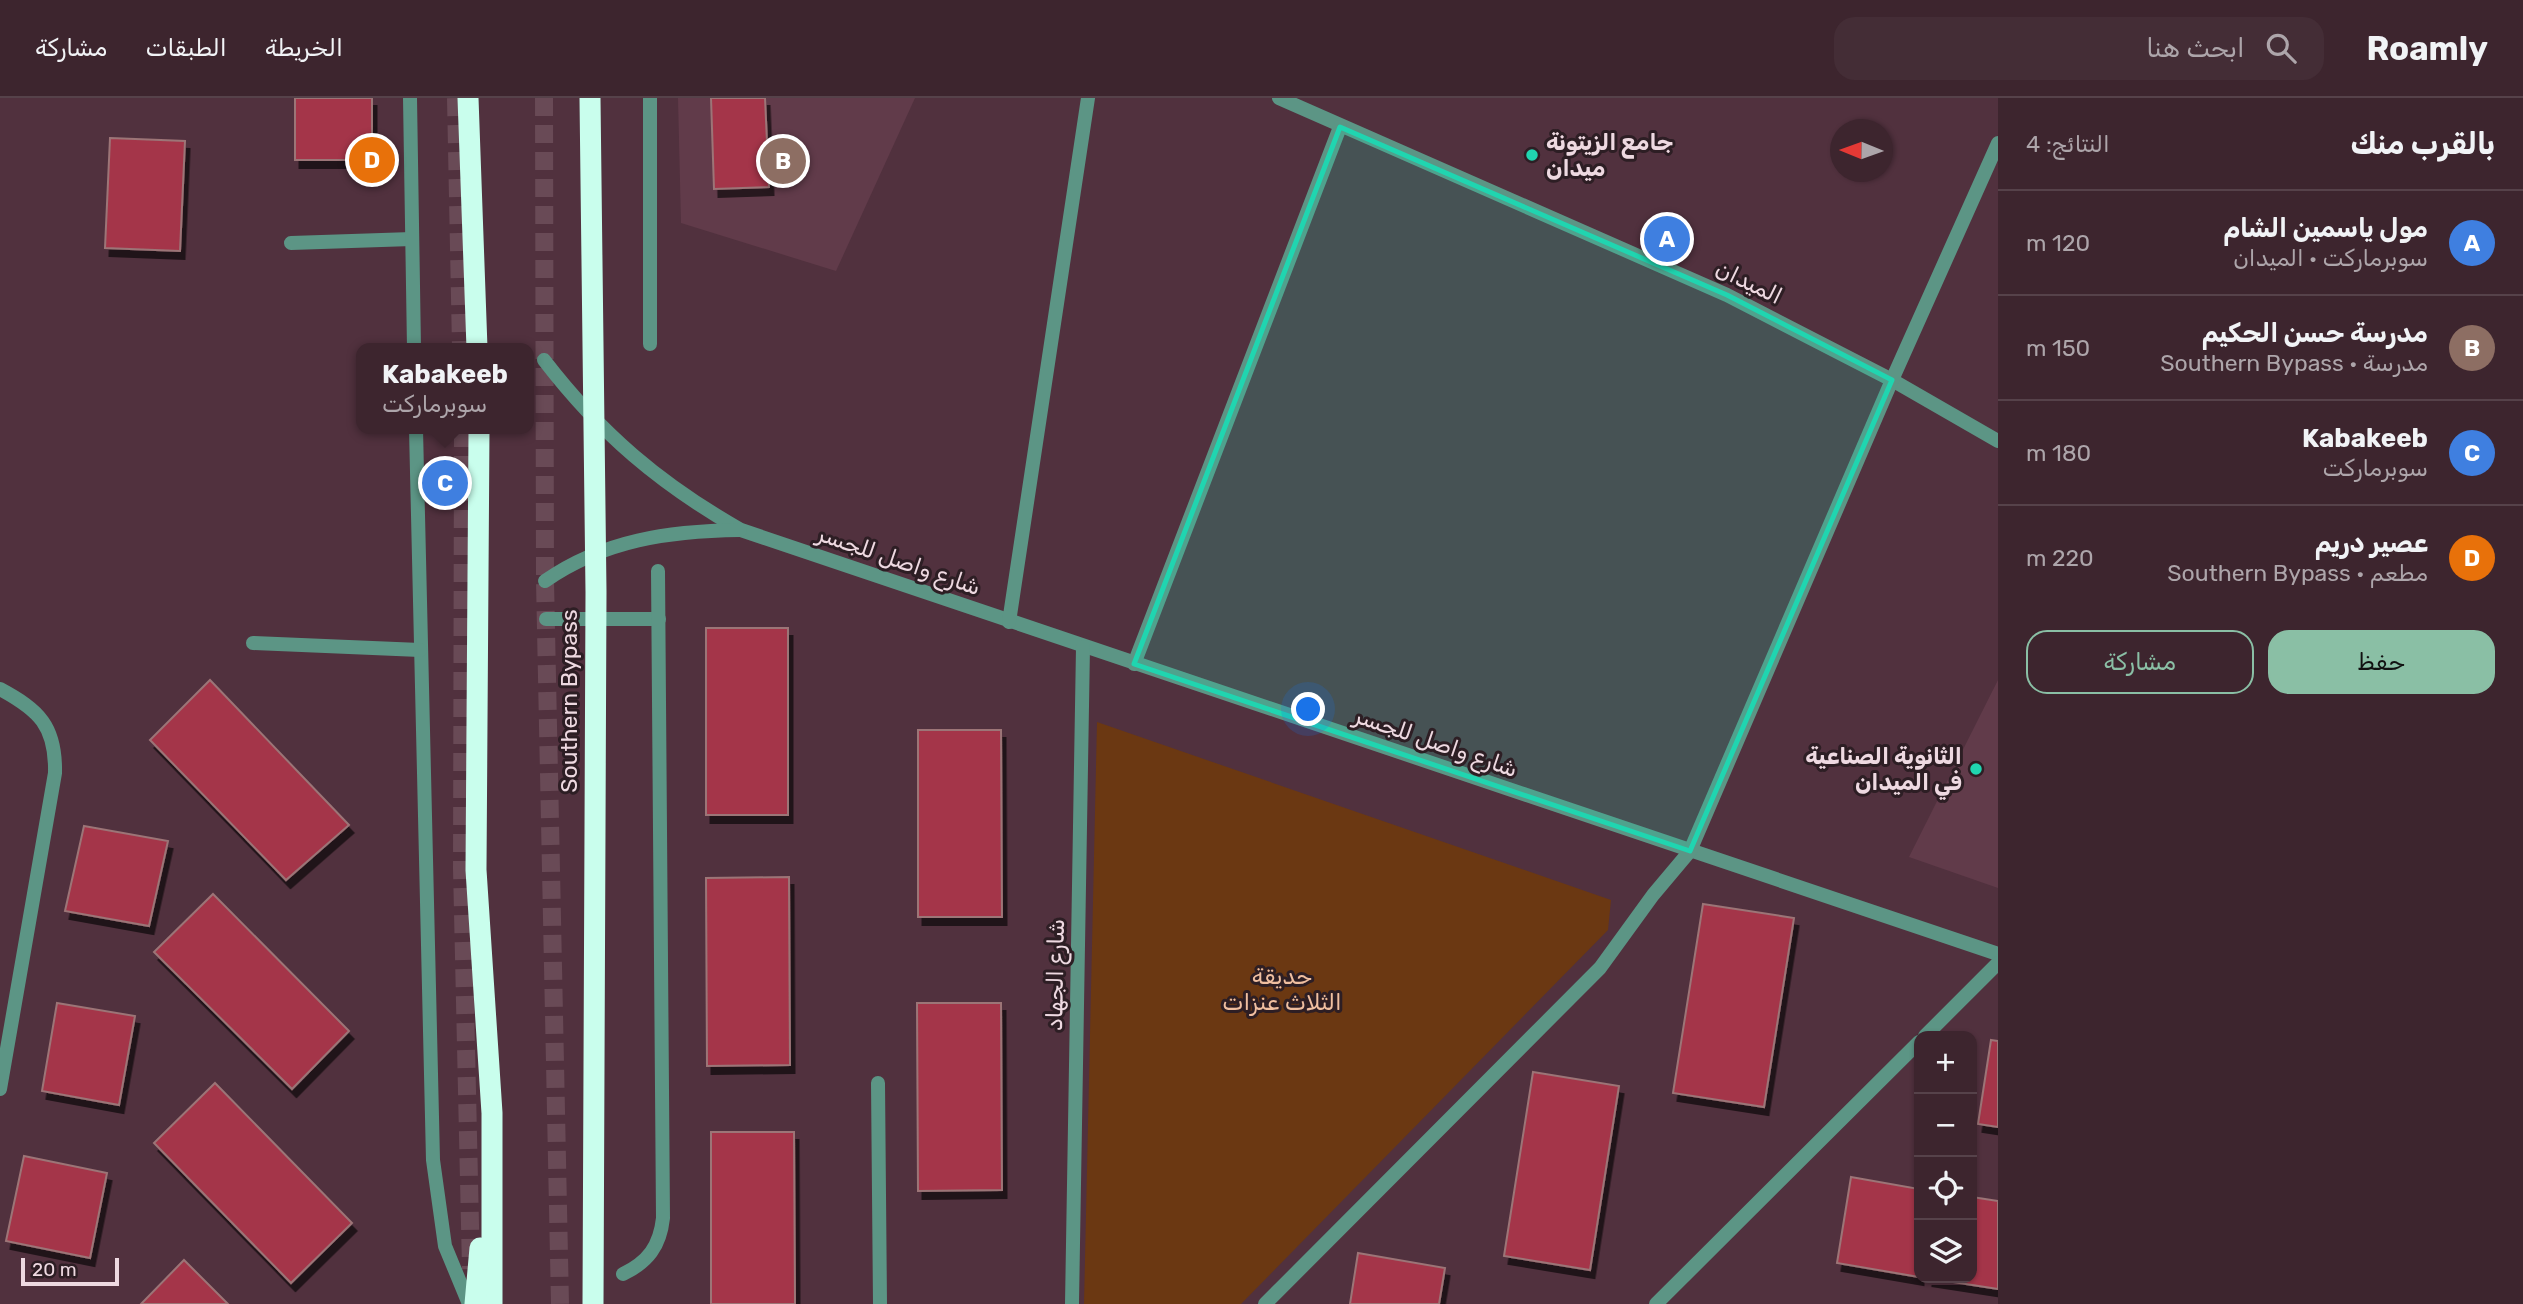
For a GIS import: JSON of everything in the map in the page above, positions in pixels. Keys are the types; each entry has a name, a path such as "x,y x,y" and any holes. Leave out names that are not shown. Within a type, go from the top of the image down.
{"highway":[{"path":"468,98 477,343"},
{"name":"Southern Bypass","path":"590,98 596,592 593,1304"},
{"path":"479,434 477,870 492,1114 492,1304"},
{"path":"475,1304 492,1114"}],"street":[{"path":"410,98 414,343"},
{"path":"650,98 650,344"},
{"path":"1009,622 1088,98"},
{"name":"الميدان","path":"1279,98 1339,127 1727,295 1892,380 1998,441"},
{"path":"1134,664 1339,127"},
{"path":"1265,1304 1600,968 1690,851 1892,380 1998,143"},
{"path":"291,243 412,239"},
{"name":"شارع واصل للجسر","path":"544,360 576,401 633,457 696,504 741,530 1998,954"},
{"path":"416,434 433,1160 445,1246 469,1304"},
{"name":"شارع واصل للجسر","path":"545,581 580,560 653,535 741,530"},
{"path":"623,1274 649,1258 662,1233 663,1218 659,571"},
{"path":"546,619 659,620"},
{"path":"253,643 420,650"},
{"name":"شارع الجهاد","path":"1072,1304 1083,646"},
{"path":"0,689 38,714 50,731 55,752 55,773 0,1089"},
{"path":"1930,1031 1998,963"},
{"path":"1656,1304 1914,1047"},
{"path":"878,1083 880,1304"}],"highlighted area":[{"path":"1340,127 1727,295 1892,380 1690,851 1134,664"}],"shaded area":[{"path":"678,98 915,98 836,271 681,223"},
{"name":"الثانوية الصناعية في الميدان","path":"1998,680 1998,888 1909,857"}],"green space":[{"name":"حديقة الثلاث عنزات","path":"1097,722 1611,900 1608,930 1241,1304 1084,1304"}],"building":[{"path":"295,98 372,98 372,160 295,160"},
{"path":"711,98 765,98 769,187 714,189"},
{"path":"110,138 185,141 180,251 105,248"},
{"path":"706,628 788,628 788,815 706,815"},
{"path":"210,680 349,825 286,880 150,740"},
{"path":"918,730 1001,730 1002,917 918,917"},
{"path":"84,826 168,841 149,926 65,911"},
{"path":"789,877 790,1065 707,1066 706,878"},
{"path":"213,894 349,1031 292,1089 154,952"},
{"path":"1703,904 1794,918 1764,1107 1673,1093"},
{"path":"57,1003 135,1016 119,1105 42,1091"},
{"path":"917,1003 1001,1003 1002,1190 918,1191"},
{"path":"1991,1040 1998,1041 1998,1127 1978,1124"},
{"path":"1533,1072 1619,1086 1590,1270 1504,1256"},
{"path":"215,1083 352,1223 291,1283 154,1143"},
{"path":"711,1132 794,1132 795,1304 711,1304"},
{"path":"24,1156 107,1173 90,1258 6,1241"},
{"path":"1851,1177 1914,1188 1914,1276 1837,1263"},
{"path":"1977,1198 1998,1201 1998,1289 1959,1283 1977,1283"},
{"path":"1358,1253 1445,1268 1439,1304 1350,1304"},
{"path":"184,1260 228,1304 141,1304"}],"tunnel":[{"path":"456,98 461,343"},
{"path":"544,98 545,581 560,1304"},
{"path":"463,434 462,868 471,1269"}],"place":[{"name":"جامع الزيتونة ميدان","path":"1532,155"},
{"name":"عصير دريم","path":"372,160"},
{"name":"مدرسة حسن الحكيم","path":"783,161"},
{"name":"مول ياسمين الشام","path":"1667,239"},
{"name":"Kabakeeb","path":"445,483"},
{"name":"الثانوية الصناعية في الميدان","path":"1976,769"}]}
